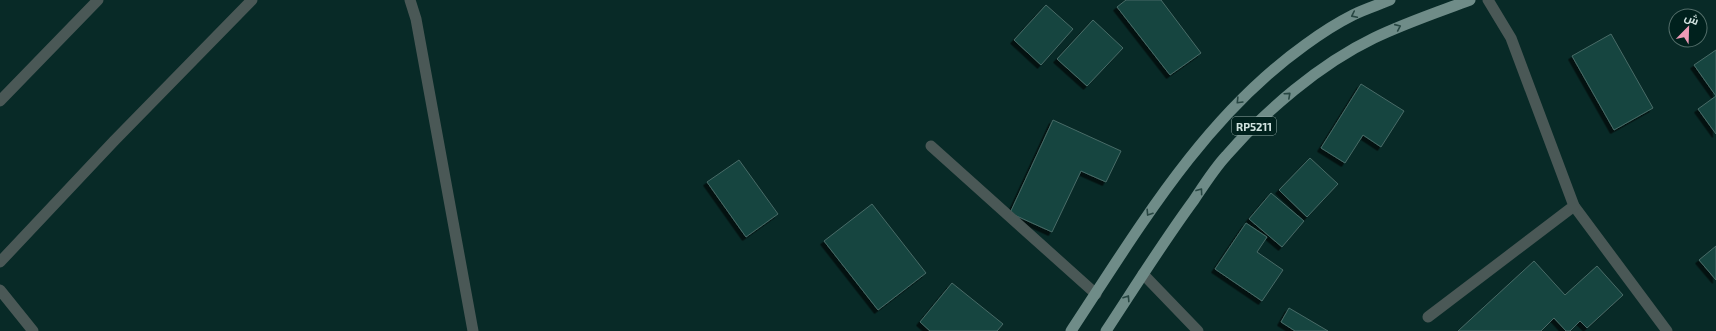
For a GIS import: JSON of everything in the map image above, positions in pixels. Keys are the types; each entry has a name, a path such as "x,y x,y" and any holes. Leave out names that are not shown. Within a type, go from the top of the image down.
{"main road":[{"name":"RP5211","path":"1072,331 1159,198 1216,124 1282,61 1316,37 1353,15 1390,0"},
{"name":"RP5211","path":"1106,331 1165,239 1225,157 1257,123 1294,89 1373,38 1470,0"}],"street":[{"path":"0,101 98,0"},
{"path":"0,262 114,141 252,0"},
{"path":"410,0 416,19 473,331"},
{"path":"1488,0 1511,38 1574,206 1667,331"},
{"path":"931,146 1096,294"},
{"path":"1428,317 1574,206"},
{"path":"1143,274 1198,331"},
{"path":"0,290 33,331"}],"building":[{"path":"1126,0 1161,0 1201,53 1170,75 1117,7"},
{"path":"1046,5 1073,29 1041,65 1014,40"},
{"path":"1093,20 1123,48 1087,86 1057,59"},
{"path":"1611,34 1653,108 1614,130 1572,56"},
{"path":"1716,50 1716,96 1694,65"},
{"path":"1361,84 1404,111 1381,147 1363,135 1345,163 1321,148"},
{"path":"1716,96 1716,134 1698,109"},
{"path":"1053,120 1121,151 1106,182 1081,171 1052,232 1010,213"},
{"path":"1310,158 1338,184 1307,217 1279,190"},
{"path":"739,160 778,214 746,237 707,182"},
{"path":"1271,193 1304,221 1282,247 1249,219"},
{"path":"872,204 926,273 878,310 824,241"},
{"path":"1246,223 1267,237 1257,252 1283,270 1262,301 1215,269"},
{"path":"1716,246 1716,280 1699,260"},
{"path":"1534,261 1565,295 1597,266 1623,295 1587,328 1580,321 1570,331 1566,331 1554,318 1541,331 1458,331"},
{"path":"952,283 1003,324 997,331 930,331 920,322"},
{"path":"1289,308 1328,331 1295,331 1281,322"}]}
